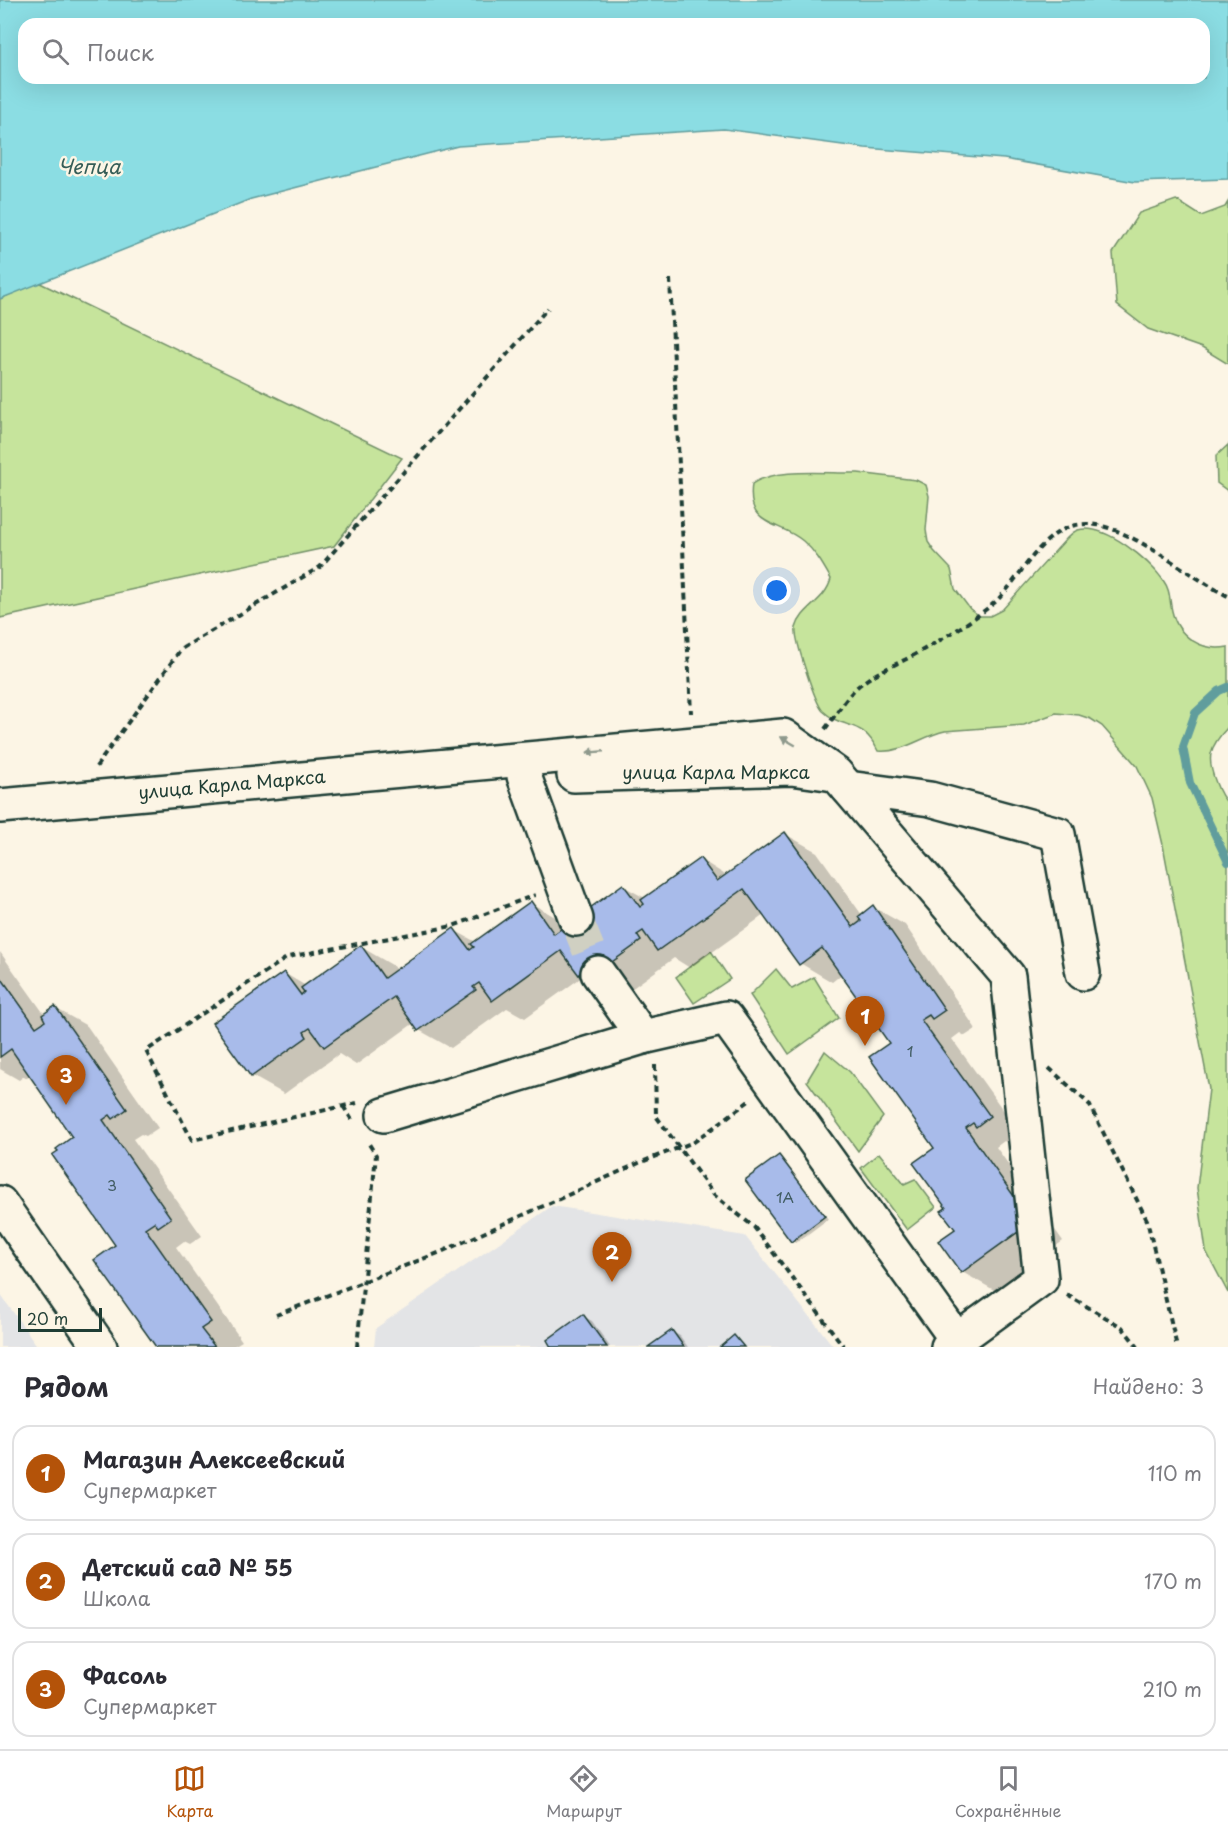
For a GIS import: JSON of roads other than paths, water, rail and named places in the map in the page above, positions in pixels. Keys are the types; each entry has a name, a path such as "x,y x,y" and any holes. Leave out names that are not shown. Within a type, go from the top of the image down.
{"street":[{"name":"улица Карла Маркса","path":"0,806 783,736 842,781"},
{"name":"улица Карла Маркса","path":"0,826 524,776 791,768 842,781"},
{"path":"524,776 576,919"},
{"path":"842,781 930,799 1058,834 1083,973"},
{"path":"367,1125 643,1037 726,1018 952,1344 1041,1279 1008,976 842,781"},
{"path":"598,973 643,1037"},
{"path":"0,1203 100,1347"}],"water":[{"name":"Чепца","path":"0,0 1228,0 1228,179 1135,182 1004,159 865,148 724,129 458,146 251,199 0,299"}],"waterway":[{"path":"1228,687 1219,691 1195,713 1183,747 1190,783 1228,862"}],"tunnel":[{"path":"576,919 598,973"}],"place":[{"name":"Магазин Алексеевский","path":"865,1046"},
{"name":"Фасоль","path":"66,1105"},
{"name":"Детский сад № 55","path":"612,1282"}]}
